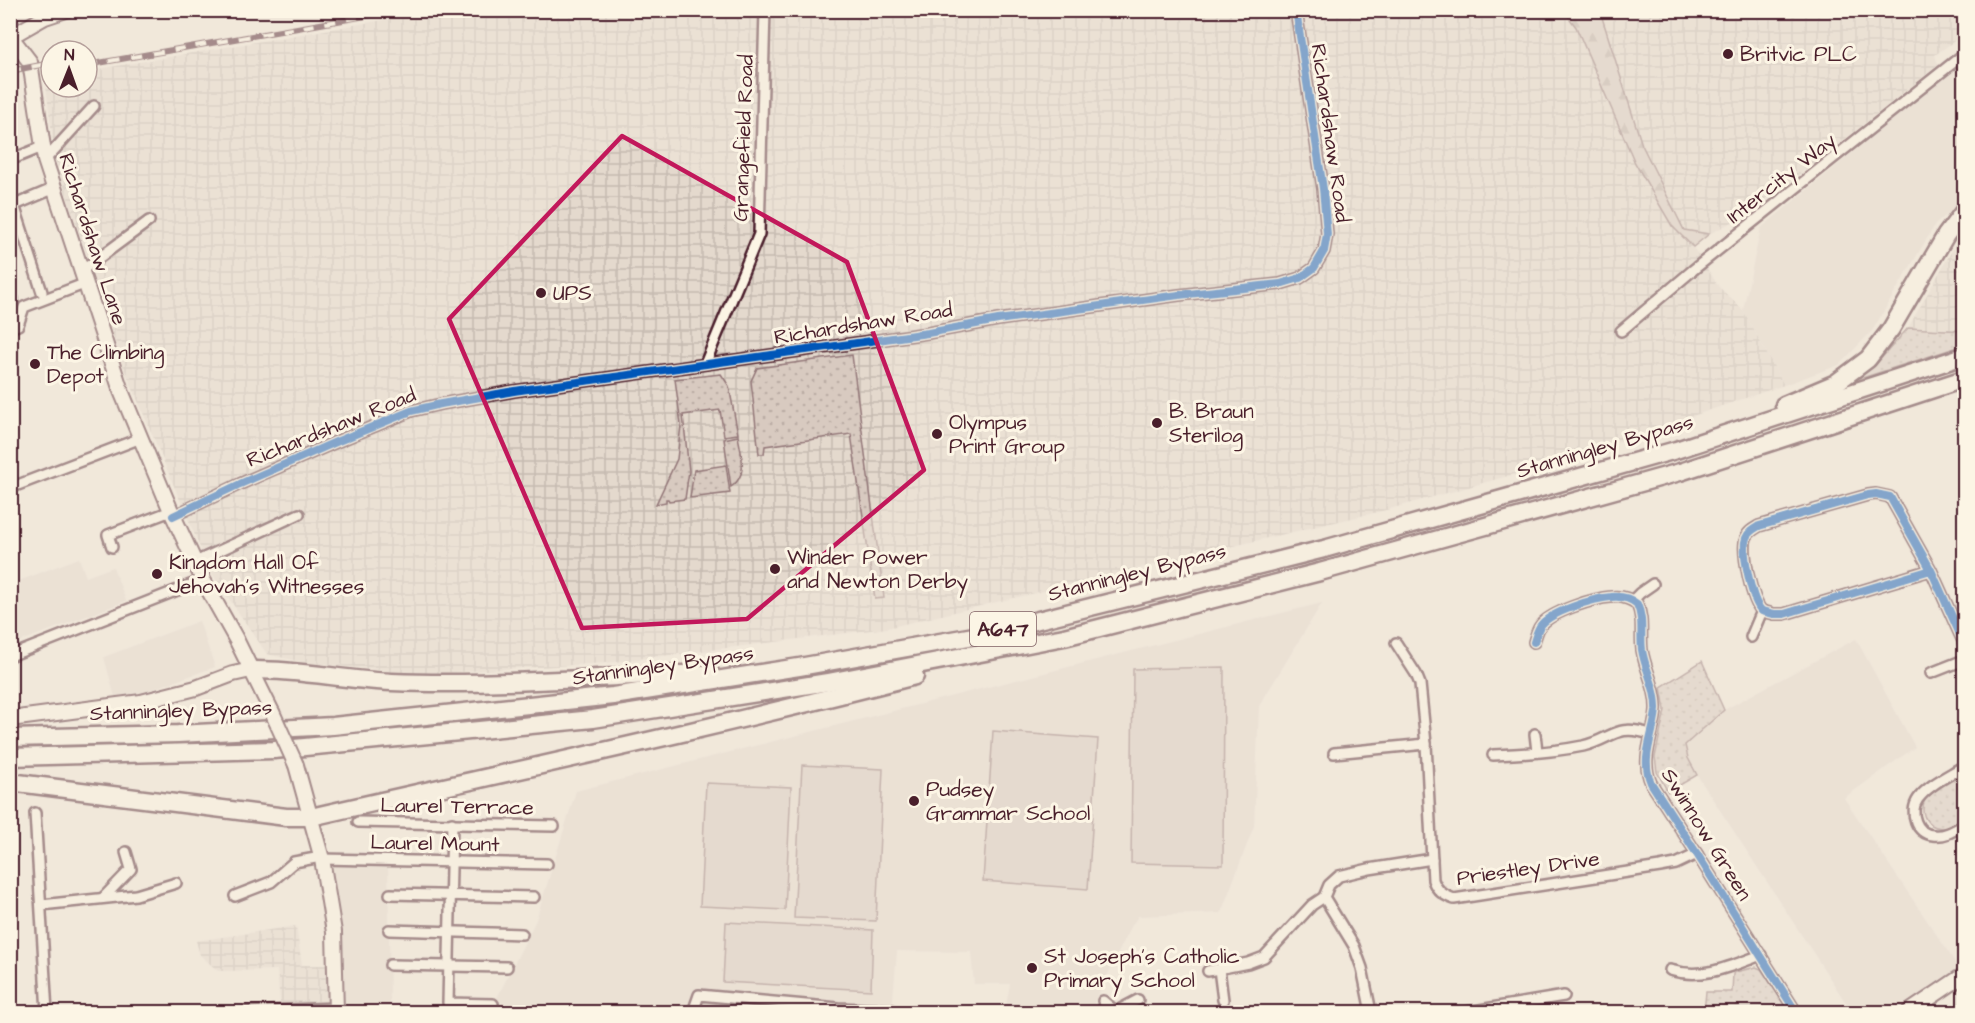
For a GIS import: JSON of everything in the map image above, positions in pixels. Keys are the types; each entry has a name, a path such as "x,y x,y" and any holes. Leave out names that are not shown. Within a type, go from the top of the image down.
{"highway":[{"path":"1676,450 1836,383 1868,359 1891,329 1946,235 1965,211"},
{"name":"Stanningley Bypass","path":"12,738 178,734 333,726 613,696 754,675 974,636 1324,549 1676,450 1965,356"},
{"name":"Stanningley Bypass","path":"10,757 274,750 593,719 828,682 1064,637 1320,572 1680,472 1965,379"},
{"path":"10,782 286,817 311,817 816,701 1064,637"},
{"path":"251,670 278,670 392,682 537,680 676,673 754,675"}],"main road":[{"path":"11,37 44,14 66,10"},
{"name":"Richardshaw Lane","path":"11,37 30,62 35,81 44,153 82,278 121,391 172,514 203,580 272,712 296,765 311,817"},
{"path":"10,719 141,702 196,688 251,670"},
{"path":"311,817 334,932 336,1010"},
{"path":"1909,1012 1965,975"}],"street":[{"name":"Grangefield Road","path":"705,364 759,234 765,10"},
{"name":"Richardshaw Road","path":"112,547 108,535 172,514 336,441 411,411 471,398 1148,299 1280,284 1300,278 1314,268 1324,251 1327,234 1323,189 1296,10"},
{"name":"Intercity Way","path":"1621,330 1965,54"},
{"path":"10,160 44,153 94,106"},
{"path":"42,292 31,254 12,206 55,188"},
{"path":"10,328 18,325 24,307 82,278 149,221"},
{"path":"10,488 141,438"},
{"path":"1931,570 1784,614 1774,614 1762,611 1756,603 1744,555 1746,536 1759,526 1868,495 1890,497 1931,570 1965,643"},
{"path":"195,562 299,514"},
{"path":"10,656 203,580"},
{"path":"1534,642 1542,623 1554,615 1611,596 1633,600 1653,584"},
{"name":"Swinnow Green","path":"1633,600 1642,618 1642,651 1655,697 1647,775 1796,1012"},
{"path":"1751,637 1762,611"},
{"name":"Priestley Drive","path":"1396,643 1420,684 1426,744 1432,859 1436,886 1439,891 1454,899 1676,864 1697,854"},
{"path":"1931,673 1965,660"},
{"path":"1493,754 1582,746 1600,740 1615,731 1625,729 1650,734"},
{"path":"1535,734 1537,751"},
{"path":"1334,753 1426,744"},
{"path":"1965,766 1919,796 1914,804 1915,821 1924,832 1932,836 1947,833 1965,825"},
{"path":"35,813 47,1012"},
{"name":"Laurel Terrace","path":"358,822 554,826"},
{"path":"452,823 448,1003 494,1004"},
{"path":"103,898 131,869 126,852"},
{"name":"Laurel Mount","path":"235,896 271,882 294,862 321,858 547,864"},
{"path":"1208,971 1248,963 1264,957 1312,904 1323,897 1329,885 1339,876 1432,859"},
{"path":"41,905 136,895 176,883"},
{"path":"390,894 534,897"},
{"path":"1323,897 1354,946 1362,968 1371,1012"},
{"path":"389,930 522,934"},
{"path":"1670,970 1696,975 1721,970 1761,954"},
{"path":"390,965 507,967"},
{"path":"1219,969 1223,1000"},
{"path":"693,1012 699,995 836,1010 892,1011"},
{"path":"1467,1012 1564,996"},
{"path":"1103,1001 1115,1012 1138,1000"},
{"path":"246,1012 336,1010"}],"highlighted area":[{"path":"622,136 847,262 924,470 747,619 582,628 449,319"}],"shaded area":[{"path":"435,11 1564,11 1576,27 1635,163 1672,226 1693,247 1719,287 1743,310 1784,385 1551,464 1386,510 887,628 606,663 422,674 302,662 267,654 210,571 124,368 55,159 48,99 99,99 99,69"},
{"path":"1588,11 1964,11 1964,34 1935,55 1938,65 1821,158 1742,217 1709,234 1684,230 1642,145 1611,45"},
{"path":"1964,61 1964,199 1935,225 1872,331 1839,365 1784,385 1743,310 1761,228"},
{"path":"1964,232 1964,331 1908,328 1958,240"},
{"path":"79,558 86,577 113,567 126,601 11,645 11,584"},
{"name":"Pudsey Grammar School","path":"1322,603 1259,706 1254,826 1221,913 1138,916 1090,1012 1005,1012 1010,984 974,984 971,952 897,951 892,1010 699,995 693,1012 448,1012 448,1003 494,1004 536,920 576,791"},
{"path":"199,621 215,667 147,691 115,697 104,657"},
{"path":"1856,639 1915,747 1844,798 1959,968 1892,1012 1852,1012 1697,775 1688,758 1685,745 1724,710"},
{"path":"322,859 388,861 390,1003 410,1005 410,1012 336,1012"},
{"path":"296,926 302,965 335,965 336,1012 281,1012 277,970 218,971 200,955 196,941"}],"green space":[{"path":"1564,11 1600,11 1642,145 1684,230 1709,234 1693,247 1672,226 1635,163 1576,27"},
{"path":"1908,328 1964,331 1964,345 1850,382 1878,362"},
{"path":"852,355 884,598 875,599 851,434 765,446 764,454 759,454 751,381 757,368"},
{"path":"721,374 729,386 738,434 724,436 720,410 683,415 689,471 685,499 669,501 666,499 666,502 656,504 677,459 681,425 675,379"},
{"path":"738,436 742,470 737,482 731,487 724,439"},
{"path":"726,465 730,493 690,498 694,470"},
{"path":"1702,661 1724,710 1685,745 1688,758 1697,775 1668,792 1657,772 1655,757 1665,710 1661,687"},
{"path":"1224,667 1223,865 1131,863 1133,669"},
{"path":"993,731 1098,739 1088,889 983,881"},
{"path":"802,765 883,769 876,921 794,918"},
{"path":"1964,772 1964,819 1946,828 1931,825 1924,816 1925,800 1937,789"},
{"path":"706,783 791,787 785,910 700,906"},
{"path":"726,922 873,930 871,990 723,982"},
{"path":"1756,967 1761,969 1788,1010 1783,1012 1704,1012 1706,992 1732,992 1733,974"}],"railway":[{"path":"99,63 400,10"},
{"path":"10,71 39,65"}],"cycle path":[{"path":"173,516 336,442 411,411 441,404 514,391 928,333 998,320 1179,295 1280,284 1300,278 1314,268 1324,251 1327,234 1323,189 1296,10"},
{"path":"1931,570 1784,614 1774,614 1762,611 1758,606 1746,564 1745,544 1748,534 1759,526 1868,495 1890,497 1931,570 1964,643"},
{"path":"1534,642 1538,629 1546,620 1573,606 1614,597 1628,599 1637,604 1641,621 1642,650 1656,702 1655,719 1647,756 1651,783 1796,1012"}],"place":[{"name":"Britvic PLC","path":"1728,54"},
{"name":"UPS","path":"541,293"},
{"name":"The Climbing Depot","path":"35,364"},
{"name":"B. Braun Sterilog","path":"1157,423"},
{"name":"Olympus Print Group","path":"937,434"},
{"name":"Winder Power and Newton Derby","path":"775,569"},
{"name":"Kingdom Hall Of Jehovah's Witnesses","path":"157,574"},
{"name":"Pudsey Grammar School","path":"914,801"},
{"name":"St Joseph's Catholic Primary School","path":"1032,968"}]}
